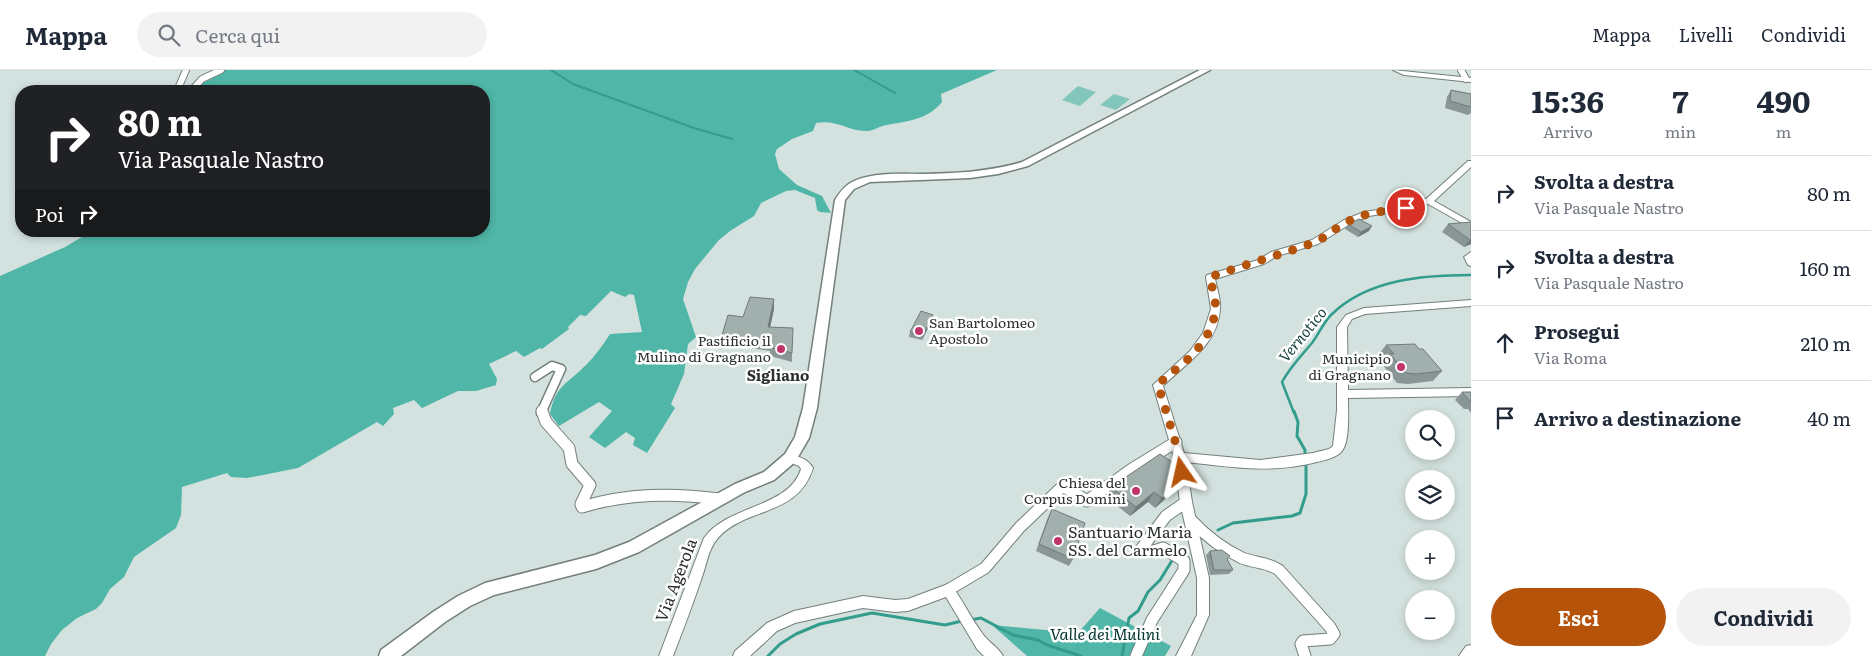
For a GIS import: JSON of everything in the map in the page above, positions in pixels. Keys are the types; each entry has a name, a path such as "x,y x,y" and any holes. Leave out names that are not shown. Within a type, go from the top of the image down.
{"main road":[{"path":"387,656 447,612 491,588 604,559 634,547 720,499 769,476 790,458 802,438 810,408 840,200 846,190 867,180 977,175 1025,164 1206,70"}],"street":[{"path":"180,85 186,70"},
{"path":"196,85 202,79 221,70"},
{"path":"1396,70 1404,73 1469,80"},
{"path":"1462,70 1469,80"},
{"path":"1183,656 1190,645 1203,614 1203,578 1192,521 1186,502 1180,457 1158,385 1168,374 1188,360 1212,327 1215,302 1210,277 1261,262 1274,254 1315,242 1348,222 1369,213 1406,208 1429,201 1471,163"},
{"path":"1429,201 1471,225"},
{"path":"1471,255 1468,257 1471,263"},
{"path":"1180,457 1260,465 1296,461 1332,452 1338,448 1342,429 1342,326 1349,317 1364,311 1471,303"},
{"path":"535,377 552,366 561,369 541,412 546,422 570,448 572,464 590,485 581,504 582,506 596,502 655,494 675,493 720,499"},
{"path":"1342,394 1471,392"},
{"path":"740,656 772,627 794,617 864,602 874,601 896,606 906,605 948,590 985,568 1020,527 1063,486 1087,501 1132,469 1176,442"},
{"name":"Via Agerola","path":"666,656 708,541 727,523 778,500 792,492 802,482 807,474 807,468 802,463 790,458"},
{"path":"1136,656 1152,620 1184,570 1184,561 1163,548 1151,552 1142,548 1173,508 1186,502"},
{"path":"1192,521 1214,541 1235,553 1256,562 1270,563 1279,570 1330,628 1334,634 1330,639 1303,641 1305,656"},
{"path":"948,590 981,644 996,656"},
{"path":"1466,656 1471,651"}],"green space":[{"path":"224,70 997,70 941,94 942,102 930,113 917,119 868,131 829,122 816,123 813,131 792,139 777,149 775,154 779,169 797,185 822,196 831,213 817,210 815,198 795,190 786,191 761,203 754,216 719,240 695,269 688,282 683,299 696,337 688,344 684,374 671,404 675,408 647,453 633,445 635,438 626,432 605,448 589,437 612,411 599,402 559,426 550,414 555,397 559,391 589,362 610,334 642,332 634,295 629,294 625,297 611,291 586,316 580,315 568,327 569,329 542,349 540,348 524,357 516,351 489,364 497,379 496,385 476,391 458,391 422,408 414,400 393,408 394,414 383,426 377,422 298,468 247,478 231,477 227,473 182,487 181,515 176,528 134,557 124,577 110,589 96,609 77,618 62,630 51,644 45,656 0,656 0,276 65,247 82,237 490,237 490,85 200,85"},
{"path":"1078,86 1096,92 1080,106 1062,100"},
{"path":"1114,94 1130,99 1116,110 1100,105"},
{"name":"Valle dei Mulini","path":"1100,608 1171,646 1165,656 1027,656 992,625 1078,633"}],"building":[{"path":"1451,90 1471,94 1471,107 1450,101"},
{"path":"1359,219 1372,226 1361,232 1348,224"},
{"path":"1471,222 1471,240 1448,224"},
{"path":"750,297 774,299 768,327 793,328 792,353 770,347 770,342 722,335 728,315 743,317"},
{"name":"San Bartolomeo Apostolo","path":"921,311 933,315 923,335 910,332"},
{"path":"1415,344 1419,349 1423,349 1442,371 1416,374 1406,373 1390,354 1394,354 1386,345"},
{"path":"1462,392 1471,392 1471,402"},
{"name":"Chiesa del Corpus Domini","path":"1160,454 1181,468 1183,477 1167,488 1171,490 1162,498 1154,492 1136,507 1111,487"},
{"name":"Santuario Maria SS. del Carmelo","path":"1052,509 1085,523 1073,559 1039,544"},
{"path":"1222,550 1230,556 1227,559 1233,570 1214,570 1210,551"}],"waterway":[{"path":"551,70 573,84 694,128 732,139"},
{"path":"854,70 895,93"},
{"name":"Vernotico","path":"1294,413 1282,382 1292,366 1312,343 1328,318 1345,303 1361,294 1397,282 1434,276 1471,275"},
{"name":"Vernotico","path":"1294,411 1298,422 1297,436 1305,450 1305,455"},
{"name":"Vernotico","path":"1218,530 1233,523 1292,516 1300,513 1306,494 1306,463"},
{"name":"Vernotico","path":"1122,656 1129,618 1138,611 1148,592 1160,580 1173,559"},
{"path":"768,656 780,644 796,634 820,624 872,613 945,625 962,621"},
{"path":"970,620 981,618 1013,635 1038,640 1047,645 1081,656"}],"place":[{"name":"San Bartolomeo Apostolo","path":"919,331"},
{"name":"Pastificio il Mulino di Gragnano","path":"781,349"},
{"name":"Municipio di Gragnano","path":"1401,367"},
{"name":"Chiesa del Corpus Domini","path":"1136,491"},
{"name":"Santuario Maria SS. del Carmelo","path":"1058,541"}],"district":[{"name":"Sigliano","path":"778,376"}],"route":[{"path":"1182,472 1180,457 1158,385 1168,374 1188,360 1212,327 1215,302 1210,277 1261,262 1274,254 1315,242 1348,222 1367,214 1406,208"}]}
